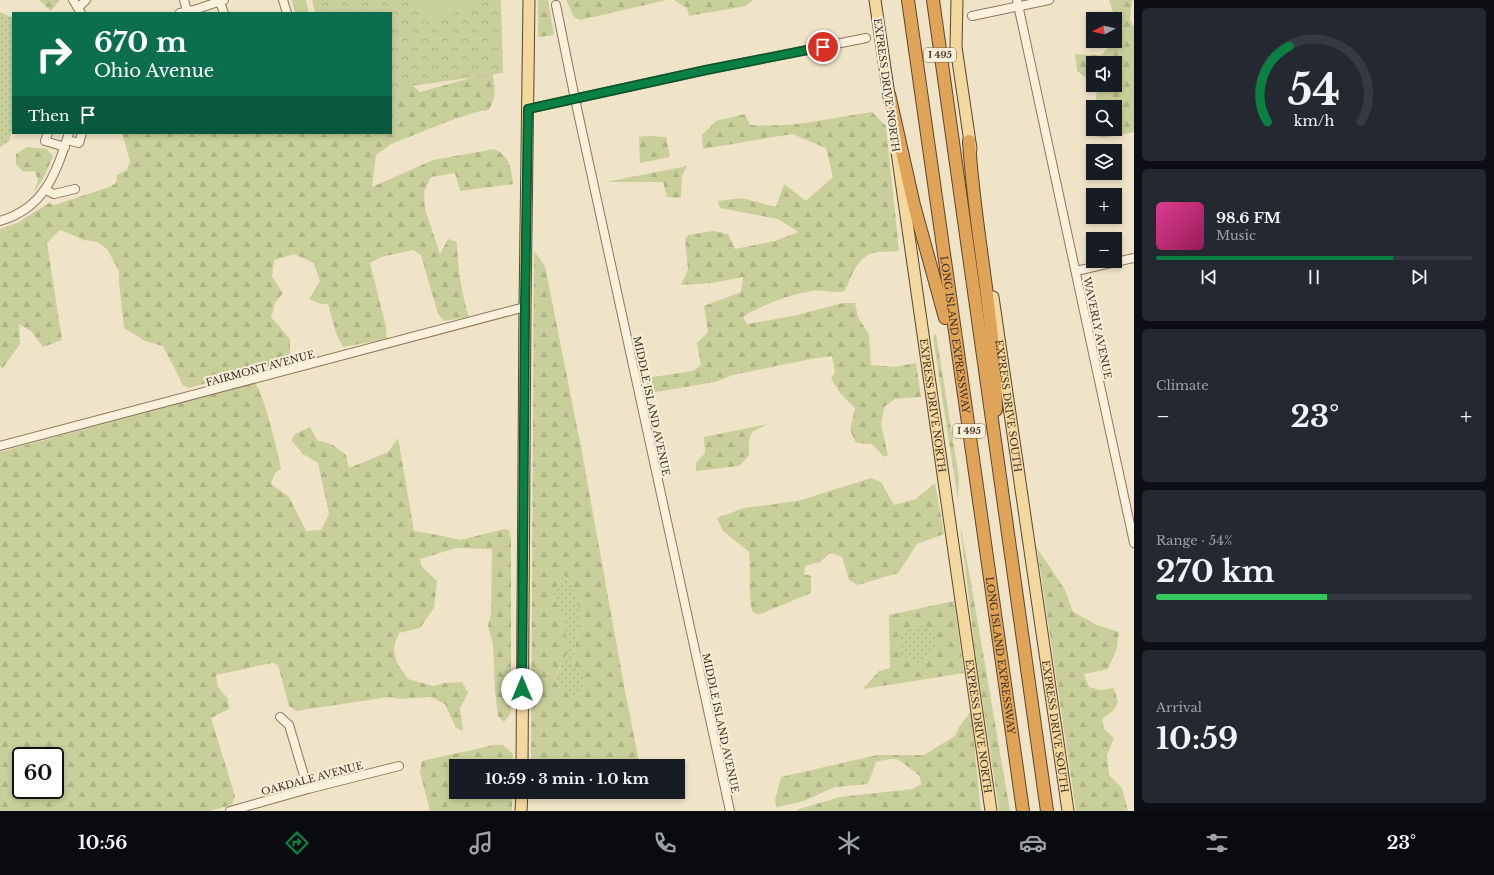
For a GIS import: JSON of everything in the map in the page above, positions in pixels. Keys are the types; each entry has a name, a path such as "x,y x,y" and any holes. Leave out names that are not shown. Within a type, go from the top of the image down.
{"highway":[{"name":"LONG ISLAND EXPRESSWAY","path":"908,0 1023,811"},
{"name":"I 495","path":"932,0 1047,811"},
{"path":"889,94 914,205 942,302 966,408"},
{"path":"969,141 971,178 988,302 994,362 996,394 995,447"}],"main road":[{"path":"522,759 529,0"},
{"name":"EXPRESS DRIVE NORTH","path":"875,0 991,811"},
{"name":"EXPRESS DRIVE SOUTH","path":"957,0 956,47 1068,811"},
{"path":"522,799 522,811"}],"street":[{"path":"73,0 80,11 86,0"},
{"path":"184,0 183,12 222,1 224,12"},
{"path":"283,0 286,12"},
{"path":"972,16 1018,3 1049,0"},
{"name":"WAVERLY AVENUE","path":"1018,3 1134,542"},
{"name":"MIDDLE ISLAND AVENUE","path":"556,5 575,99 730,811"},
{"path":"528,109 706,70 866,38"},
{"path":"48,134 45,140 67,140 79,143 82,134"},
{"path":"0,222 20,213 46,190 54,176 67,140"},
{"path":"46,190 54,194 75,189"},
{"path":"1076,271 1134,258"},
{"name":"FAIRMONT AVENUE","path":"0,446 525,307"},
{"path":"280,717 289,726 308,789"},
{"name":"OAKDALE AVENUE","path":"230,811 399,766"}],"green space":[{"path":"39,0 60,0 51,11"},
{"path":"292,0 306,0 309,12 295,12"},
{"path":"312,0 501,0 503,73 392,89 392,12 315,12"},
{"path":"420,0 473,0 462,10 425,22"},
{"path":"538,0 548,0 554,35 538,37"},
{"path":"566,0 667,0 580,20 574,17"},
{"path":"674,0 753,0 746,6 689,16 687,8"},
{"path":"1109,0 1132,0 1130,19 1134,28 1134,132 1122,134 1122,100 1096,100 1097,92 1122,92 1122,56 1086,56 1086,78 1077,71 1075,54 1101,55 1108,48 1122,48 1122,12 1113,12"},
{"path":"0,12 12,18 12,130 9,141 0,147"},
{"path":"492,72 495,91 489,110 480,111 452,120 391,144 376,155 372,187 433,160 494,149 507,159 513,184 460,191 455,173 431,177 424,191 425,209 440,254 448,239 457,242 460,280 469,317 444,321 438,314 421,255 413,250 381,257 370,263 386,327 387,339 343,347 336,333 328,304 320,304 309,299 320,281 314,263 294,254 274,260 272,277 283,293 275,303 271,317 290,339 290,360 189,388 183,385 163,346 145,341 124,328 119,271 107,249 97,242 84,240 60,230 47,243 62,340 43,347 32,332 19,324 20,344 2,369 0,365 0,229 17,223 49,203 55,205 109,187 116,183 117,175 127,170 130,161 122,134 392,134 392,86 410,83 420,92"},
{"path":"872,112 886,126 899,251 876,252 862,259 855,269 845,291 815,291 802,293 767,305 743,317 747,324 793,316 843,303 855,303 858,317 869,334 871,365 894,367 916,363 921,397 895,399 884,407 881,425 888,455 884,457 872,444 856,443 850,430 855,408 841,394 831,379 835,372 832,356 733,375 715,382 649,393 646,378 693,371 701,365 697,343 708,332 704,306 741,292 743,277 712,283 681,285 688,270 685,239 688,235 713,231 728,234 735,249 775,241 798,232 778,219 720,208 718,201 742,198 776,207 784,184 806,201 833,177 826,148 792,134 703,149 702,135 716,121 745,114 750,125 765,126 796,124"},
{"path":"1097,136 1113,136 1103,138"},
{"path":"639,137 666,137 670,157 640,163"},
{"path":"27,147 47,149 53,156 44,177 33,194 38,181 35,171 23,172 16,164 16,154"},
{"path":"687,166 682,176 681,198 667,197 663,182 606,182"},
{"path":"534,251 545,266 581,447 639,759 531,759","holes":["564,575 574,587 580,615 573,663 586,681 574,698 554,679 567,652 564,618 554,599 554,590"]},
{"path":"936,333 959,478 958,500 933,338"},
{"path":"255,383 266,410 281,469 275,473 271,484 289,497 306,531 321,530 329,514 318,463 303,454 291,440 295,434 310,427 317,440 333,445 346,455 349,468 388,452 398,438 414,531 460,540 505,529 509,530 511,540 511,713 504,722 498,716 495,691 493,645 488,626 491,614 492,549 456,548 420,559 421,566 437,581 434,608 420,628 399,633 394,646 394,652 397,662 408,679 434,686 444,683 462,682 468,693 460,708 463,731 456,728 445,704 431,697 401,699 388,697 296,711 289,706 278,665 272,663 216,675 218,687 228,699 229,709 211,718 235,796 232,805 209,811 0,811 0,452"},
{"path":"768,424 752,432 749,441 749,456 739,466 696,471 696,463 705,453 704,437"},
{"path":"871,478 881,482 894,505 916,499 935,483 944,534 917,544 898,573 858,585 849,580 842,557 830,553 820,562 805,566 804,574 811,576 811,593 758,615 752,611 750,597 749,552 723,531 717,518 744,508 798,501"},
{"path":"960,525 1010,811 999,811 975,651"},
{"path":"1037,548 1065,590 1073,612 1097,625 1119,632 1117,648 1108,669 1084,674 1089,687 1100,690 1114,688 1118,702 1114,710 1102,719 1104,729 1114,738 1107,755 1109,775 1122,788 1128,811 1076,811"},
{"path":"564,575 574,587 580,615 573,663 586,681 574,698 554,679 561,666 564,618 554,599 554,590"},
{"path":"954,601 964,673 863,689 879,671 890,668 889,615","holes":["915,626 926,626 937,631 936,644 929,655 914,665 901,655 901,633"]},
{"path":"915,626 926,626 937,631 937,647 929,656 914,665 901,655 901,633"},
{"path":"971,711 981,811 796,811 840,797 913,789 921,784 920,776 896,759 876,762 868,784 835,787 804,801 777,807 775,800 781,777 877,755 924,755 955,736 959,727"},
{"path":"494,745 503,745 513,754 513,759 449,759 449,799 512,799 512,811 430,811 420,772 422,761"}],"route":[{"path":"522,689 528,109 706,70 823,47"}]}
